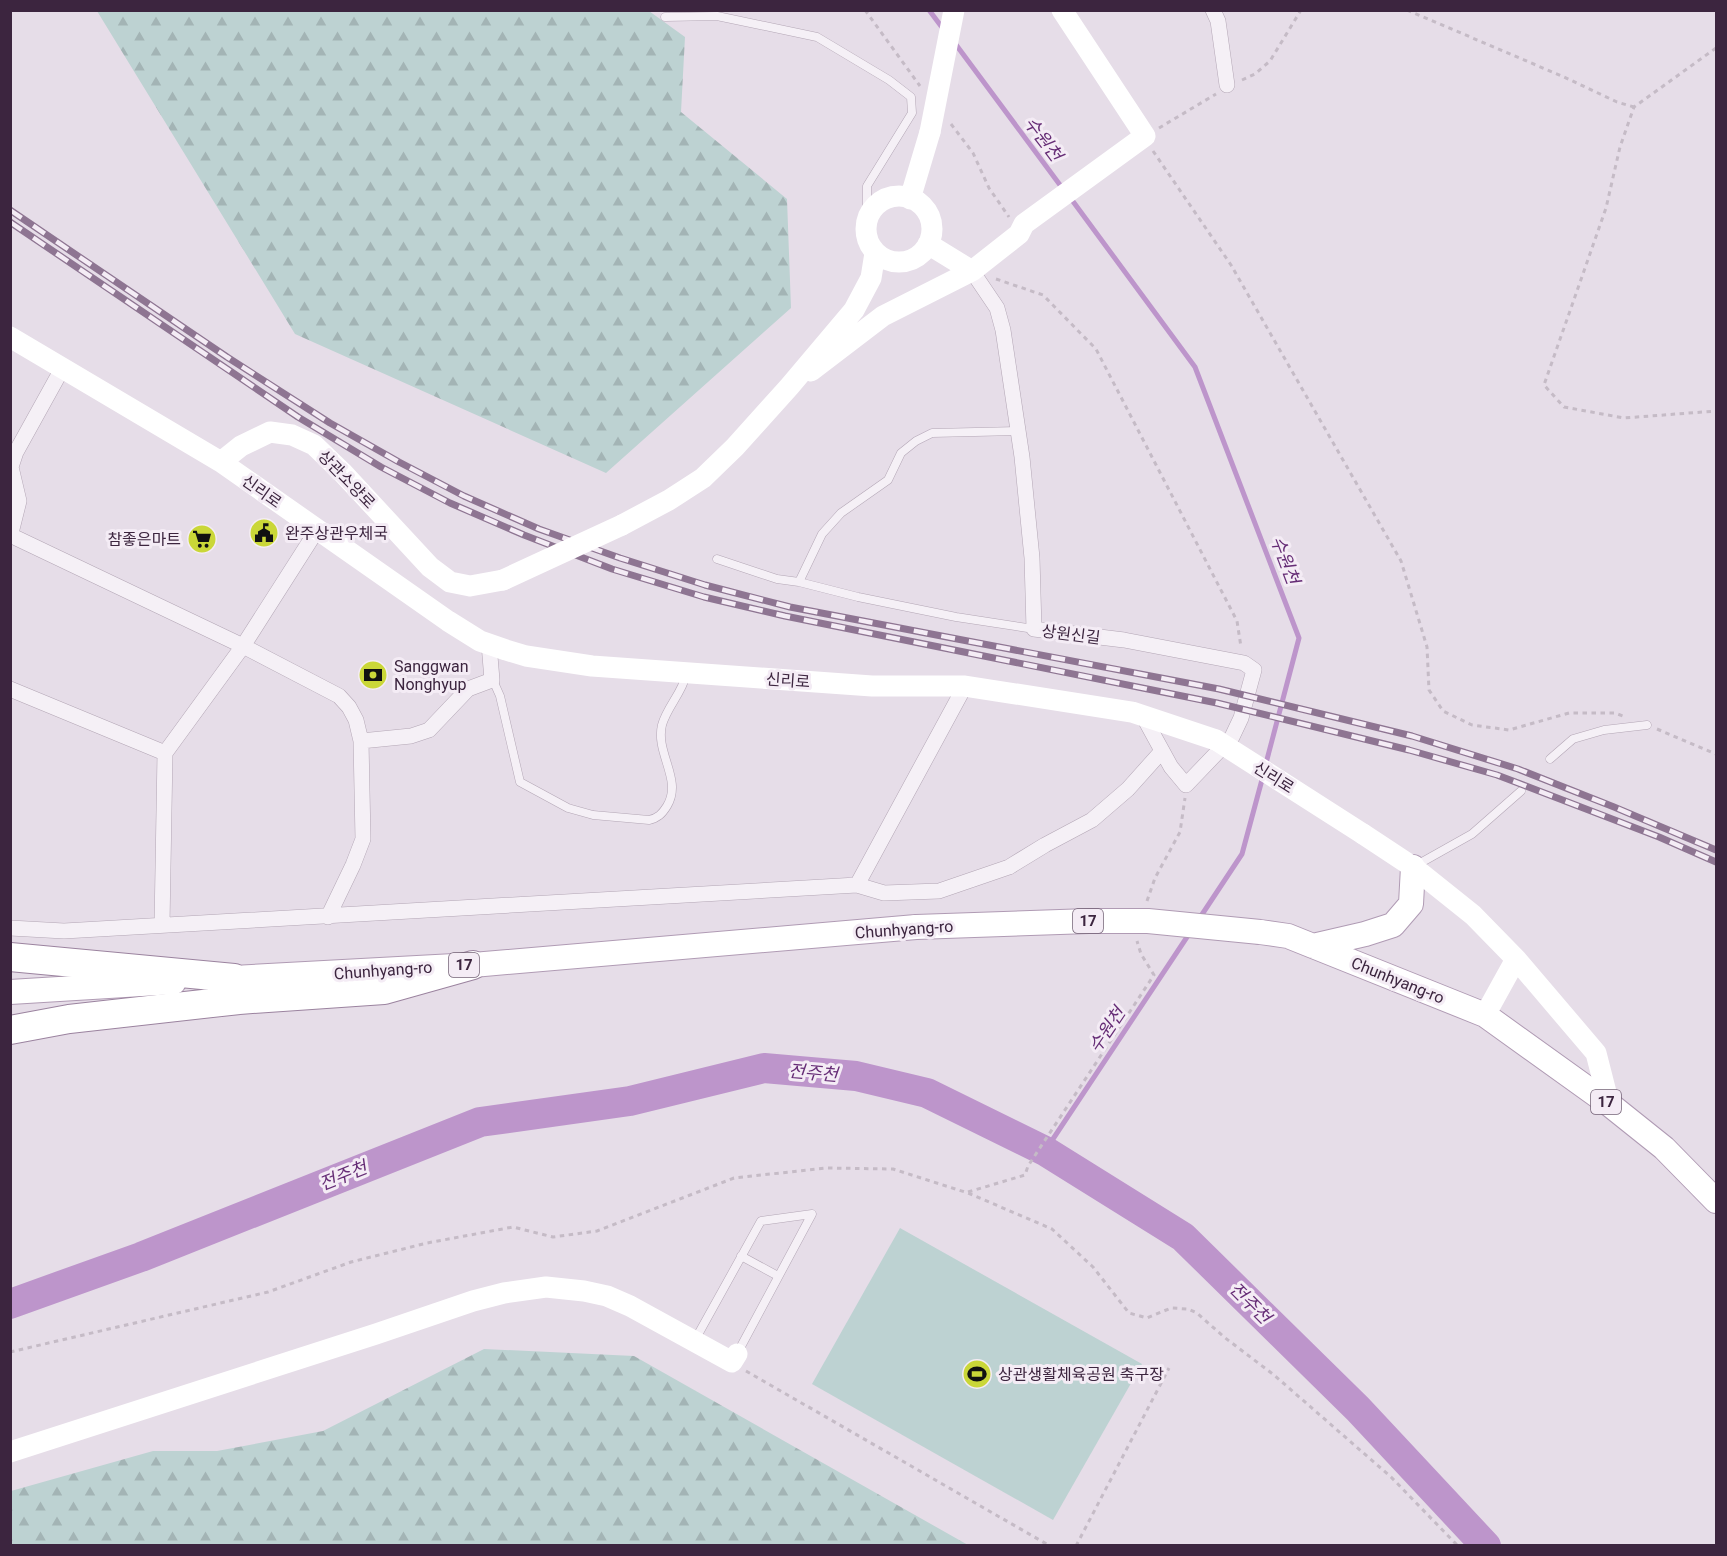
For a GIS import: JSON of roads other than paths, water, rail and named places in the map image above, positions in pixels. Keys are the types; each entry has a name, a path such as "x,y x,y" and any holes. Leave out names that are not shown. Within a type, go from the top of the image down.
{"highway":[{"path":"10,957 234,978"},
{"path":"10,1030 69,1019 239,1000 384,990 473,965"}],"main road":[{"path":"910,199 930,132 954,10"},
{"path":"789,387 883,316 972,271 1019,234 1024,224 1140,139 1062,10"},
{"path":"899,196 910,199 925,209 931,221 932,231 928,244 920,255 909,261 895,262 884,259 875,253 867,240 867,220 875,207 883,200 899,196"},
{"path":"928,244 972,271"},
{"path":"789,387 854,310 871,278 875,253"},
{"name":"신리로","path":"10,337 221,462 480,641 526,656 592,666 872,686 965,686 1132,712 1216,740 1413,867 1473,915 1516,959 1596,1053 1610,1104"},
{"name":"상관소양로","path":"221,462 241,446 270,432 292,435 314,445 430,567 450,582 470,586 503,580 622,525 669,500 703,478 735,447 789,387"},
{"path":"1313,946 1393,925 1411,904 1413,867"},
{"name":"Chunhyang-ro","path":"10,992 473,965 916,927 1148,921 1260,932 1288,936 1485,1015 1610,1104 1664,1148 1716,1201"},
{"path":"1485,1015 1516,959"},
{"path":"10,1452 473,1301 504,1293 546,1287 584,1290 607,1296 694,1341 734,1358"}],"street":[{"path":"1213,10 1218,21 1227,86"},
{"name":"상원신길","path":"972,271 998,308 1003,330 1018,431 1032,558 1034,629 1124,640 1244,663 1254,670 1241,718 1232,737 1186,785 1171,767 1162,751"},
{"path":"62,369 16,452 11,467 19,501 11,536 243,646 339,696 349,707 356,720 361,741 363,839 328,917"},
{"path":"162,925 165,753 243,646 317,530"},
{"path":"361,741 411,736 429,730 468,689 492,680 489,644"},
{"path":"857,885 965,686"},
{"path":"10,688 165,753"},
{"path":"10,928 64,931 857,885 884,893 939,891 1008,867 1092,820 1128,789 1162,751 1143,716"}],"lane":[{"path":"665,17 717,16 817,37 889,80 911,97 912,113 867,186 867,220"},
{"path":"799,582 822,534 841,513 888,480 901,453 916,441 932,433 1018,431"},
{"path":"717,560 777,579 799,582 858,597 956,617 1034,629"},
{"path":"492,676 500,696 520,782 568,808 593,815 650,820 657,818 670,801 672,791 670,772 660,735 663,723 687,673"},
{"path":"1551,759 1573,739 1604,730 1647,725"},
{"path":"1413,867 1472,834 1521,791"},
{"path":"694,1341 761,1221 812,1214 734,1358"},
{"path":"741,1256 778,1276"}],"waterway":[{"name":"수원천","path":"929,10 944,30"},
{"name":"수원천","path":"954,42 1063,189"},
{"name":"수원천","path":"1069,196 1195,367 1299,638 1265,767"},
{"name":"수원천","path":"1199,919 1242,854 1263,776"},
{"name":"수원천","path":"1045,1151 1191,931"},
{"name":"전주천","path":"10,1304 141,1257 480,1122 630,1101 764,1068 856,1076 927,1093 1045,1151 1183,1237 1358,1409 1486,1546"}],"railway":[{"path":"10,210 227,357 330,423 464,496 539,529 705,585 790,607 1219,689 1412,736 1518,769 1716,850"},
{"path":"10,222 298,417 381,467 450,503 612,569 704,597 785,616 1217,703 1409,750 1497,775 1659,837 1716,862"}],"place":[{"name":"완주상관우체국","path":"264,533"},
{"name":"참좋은마트","path":"202,539"},
{"name":"Sanggwan Nonghyup","path":"373,675"},
{"name":"상관생활체육공원 축구장","path":"977,1374"}]}
